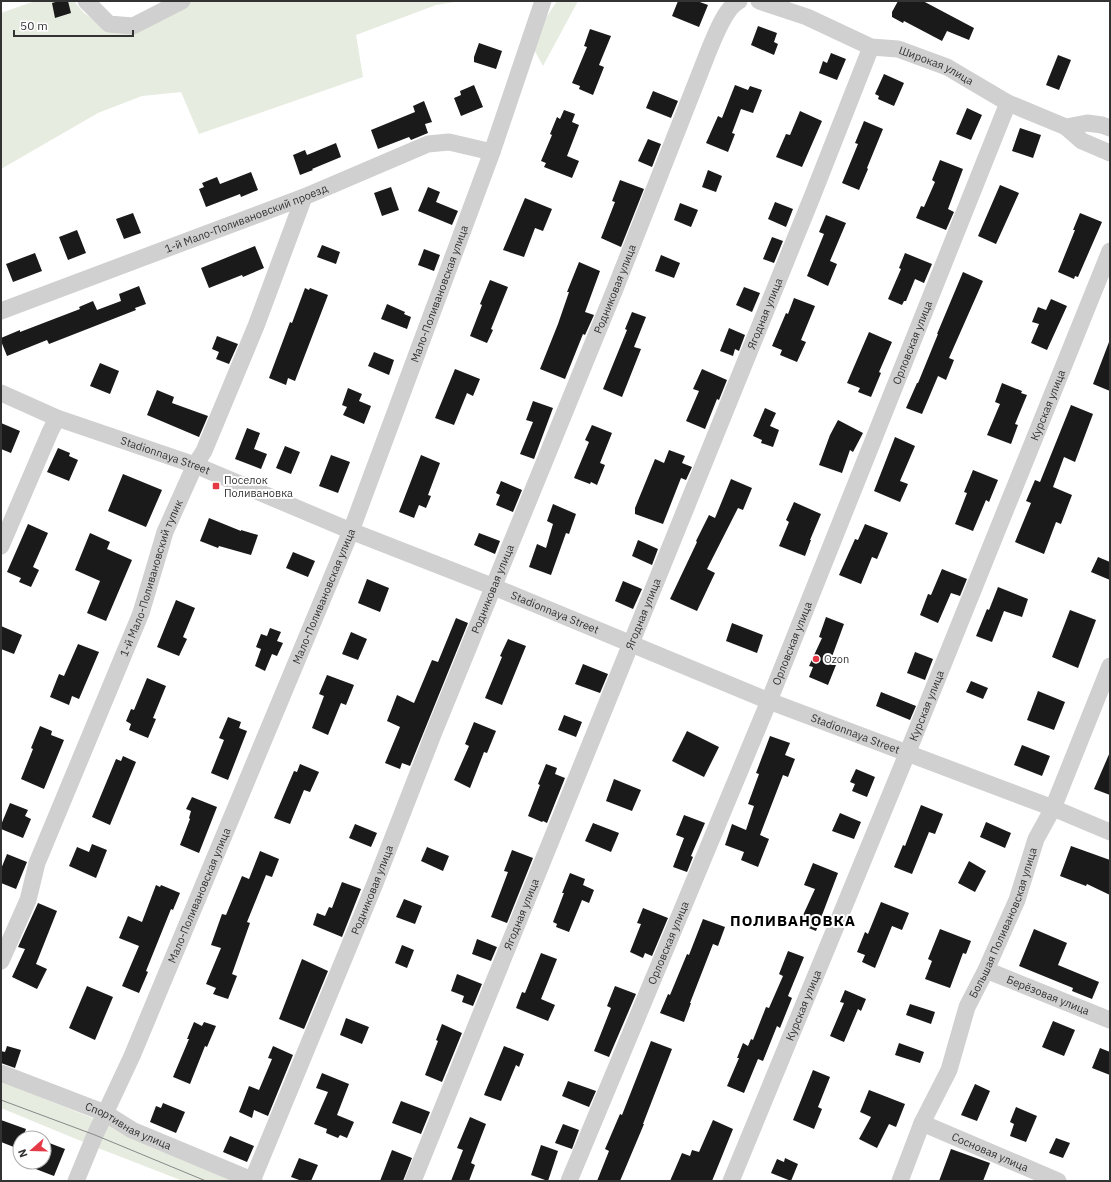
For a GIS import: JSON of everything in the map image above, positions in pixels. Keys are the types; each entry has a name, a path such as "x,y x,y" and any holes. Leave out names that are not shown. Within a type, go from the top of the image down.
{"street":[{"path":"86,1 109,24 133,26 182,1"},
{"name":"Мало-Поливановская улица","path":"76,1181 105,1113 132,1056 351,531 492,152 543,1"},
{"name":"Родниковая улица","path":"252,1181 374,886 434,732 615,289 709,50 725,16 739,1"},
{"name":"Широкая улица","path":"759,1 807,17 871,47 898,49 948,67 1008,103 1066,127"},
{"name":"Ягодная улица","path":"413,1181 812,197 871,47"},
{"name":"Орловская улица","path":"569,1181 769,701 1008,103"},
{"path":"1066,127 1087,123 1102,125 1110,128"},
{"path":"1066,127 1082,141 1110,153"},
{"name":"1-й Мало-Поливановский проезд","path":"1,311 304,196 428,144 449,142 492,152"},
{"name":"1-й Мало-Поливановский тупик","path":"1,961 28,900 38,863 141,613 165,532 195,465 204,452 253,332 304,196"},
{"name":"Курская улица","path":"731,1181 907,754 1110,251"},
{"name":"Stadionnaya Street","path":"1,393 57,418 195,465 351,531 494,587 769,701 1053,808 1110,832"},
{"path":"1,546 57,418"},
{"name":"Большая Поливановская улица","path":"900,1181 922,1123 949,1070 967,1007 986,970 1017,900 1036,839 1053,808 1110,666"},
{"name":"Берёзовая улица","path":"986,970 1110,1020"},
{"name":"Спортивная улица","path":"1,1073 105,1113 132,1130 252,1181"},
{"name":"Сосновая улица","path":"922,1123 1058,1181"}],"shaded area":[{"path":"35,1 74,1 84,13 109,30 128,32 192,1 461,1 436,5 356,35 363,77 199,134 181,92 142,96 98,113 1,169 1,13"},
{"path":"557,1 578,1 543,66 530,42"},
{"path":"1,1081 247,1181 183,1181 98,1148 1,1108"}],"building":[{"path":"68,1 71,13 55,18 52,3"},
{"path":"678,1 697,1 708,5 699,27 672,16"},
{"path":"898,1 923,1 974,28 969,40 947,31 942,41 904,21 903,23 892,17 892,12"},
{"path":"758,26 777,33 774,42 778,44 774,55 751,45"},
{"path":"590,29 611,36 599,65 604,67 593,95 579,89 580,86 572,83 587,47 584,46"},
{"path":"479,43 502,51 496,69 474,62 474,57"},
{"path":"831,53 846,59 837,80 819,73 823,61 827,63"},
{"path":"1058,55 1071,60 1059,90 1046,85"},
{"path":"884,74 904,83 894,106 878,99 879,96 875,94"},
{"path":"474,85 483,107 461,116 454,98 461,95 460,91"},
{"path":"735,85 748,90 750,86 762,90 753,113 741,109 732,133 735,134 728,152 706,143 718,116 722,118"},
{"path":"653,91 678,101 671,118 646,108"},
{"path":"424,101 432,122 425,124 428,133 411,140 409,137 378,149 371,130 415,112 413,106"},
{"path":"967,108 982,115 971,140 956,134"},
{"path":"564,110 575,114 572,122 579,125 567,156 579,161 572,178 544,167 546,163 541,161 552,135 550,134 557,117 560,119"},
{"path":"800,111 822,121 802,167 776,157 786,134 790,135"},
{"path":"864,121 883,129 859,190 842,183 858,144 855,143"},
{"path":"1020,128 1041,135 1033,158 1012,151"},
{"path":"648,139 661,144 652,167 638,161"},
{"path":"336,143 341,157 300,175 293,155 305,150 307,155"},
{"path":"940,160 963,169 948,209 954,212 946,230 916,218 921,206 924,207 935,182 932,180"},
{"path":"708,170 722,176 716,192 702,187"},
{"path":"251,172 258,190 241,197 240,194 206,207 199,189 204,187 202,183 217,177 220,184"},
{"path":"620,180 644,189 621,247 601,238 615,202 612,201"},
{"path":"1000,185 1019,193 996,244 978,236"},
{"path":"391,187 399,210 382,216 374,193"},
{"path":"428,187 440,192 436,202 458,211 452,225 418,211"},
{"path":"525,198 552,209 543,231 535,228 524,257 503,250"},
{"path":"775,202 793,209 786,227 768,219"},
{"path":"680,203 698,210 691,227 674,220"},
{"path":"133,213 141,233 124,239 116,219"},
{"path":"1080,213 1102,222 1078,277 1075,276 1074,279 1058,272 1075,230 1073,230"},
{"path":"826,215 846,223 830,261 837,264 828,286 807,276 824,234 819,232"},
{"path":"77,230 86,253 68,260 59,237"},
{"path":"772,237 783,241 774,263 763,259"},
{"path":"322,245 340,252 336,264 317,257"},
{"path":"255,246 264,268 243,277 242,275 209,288 201,268"},
{"path":"424,249 440,255 434,271 418,265"},
{"path":"35,253 42,271 13,282 6,264"},
{"path":"905,253 932,264 924,283 915,279 906,301 904,301 902,305 888,299 901,269 899,268"},
{"path":"661,255 680,263 674,278 655,271"},
{"path":"579,262 600,271 585,312 594,315 585,335 583,334 565,379 540,369 558,324 569,292 567,292"},
{"path":"963,272 983,281 949,358 954,360 946,380 938,376 922,414 906,408 918,383"},
{"path":"490,280 508,287 487,343 470,336 482,305 480,304"},
{"path":"139,286 146,304 135,308 136,310 49,344 47,340 7,356 1,338 80,309 79,307 93,301 97,310 121,301 119,294"},
{"path":"744,287 760,293 752,312 736,305"},
{"path":"305,288 309,290 310,288 328,295 295,381 288,378 286,385 269,378 290,322 292,323"},
{"path":"794,298 815,306 801,340 806,342 797,362 780,355 782,350 772,346 786,313 788,314"},
{"path":"1051,299 1067,306 1047,350 1031,343 1039,324 1032,322 1038,307 1046,310"},
{"path":"387,304 405,312 404,314 411,317 407,329 381,319"},
{"path":"632,312 646,317 634,347 641,349 622,397 603,389 627,330 625,329"},
{"path":"729,328 745,335 739,351 735,349 733,356 720,351"},
{"path":"869,332 892,342 879,372 881,373 871,397 858,392 860,388 847,383"},
{"path":"217,336 238,344 229,364 216,359 219,352 212,349"},
{"path":"1110,342 1110,391 1093,384"},
{"path":"374,352 394,360 389,375 368,366"},
{"path":"100,363 119,371 110,394 90,386"},
{"path":"455,369 480,379 473,396 467,393 454,425 435,418"},
{"path":"702,369 727,380 719,400 717,399 705,429 686,421 699,391 693,389"},
{"path":"1002,383 1022,391 1021,393 1027,395 1015,424 1018,425 1011,444 987,435 1000,404 995,402"},
{"path":"348,388 362,394 359,401 371,406 364,424 343,415 347,407 342,405"},
{"path":"157,390 174,397 172,403 208,416 199,437 147,415"},
{"path":"533,401 553,408 534,459 520,454 533,422 526,420"},
{"path":"1071,405 1093,414 1075,462 1064,457 1053,487 1072,495 1061,524 1056,522 1044,554 1015,542 1031,503 1026,501 1035,480 1040,482"},
{"path":"765,408 776,413 770,426 779,430 773,447 761,443 762,440 753,436"},
{"path":"838,420 863,433 853,452 850,450 842,473 819,465 830,435"},
{"path":"1,423 20,431 11,453 1,449"},
{"path":"592,425 612,433 600,463 605,465 597,485 574,478 589,442 585,440"},
{"path":"247,428 260,433 254,449 267,454 261,469 235,459"},
{"path":"895,437 915,446 900,481 908,484 900,502 874,491"},
{"path":"285,446 300,452 291,474 276,468"},
{"path":"58,448 70,453 69,456 78,460 69,481 47,472"},
{"path":"669,450 685,456 682,463 692,467 686,480 681,478 663,524 635,514 635,508 655,459 664,463"},
{"path":"331,455 350,462 338,493 319,486"},
{"path":"421,455 440,463 428,495 431,496 426,508 419,505 414,518 399,512"},
{"path":"973,470 998,480 989,502 986,500 973,531 955,524 967,493 964,492"},
{"path":"123,474 162,490 146,527 108,511"},
{"path":"731,479 752,488 743,510 738,508 707,569 715,573 697,611 670,599 709,515 715,518"},
{"path":"501,481 522,490 513,512 496,505 500,495 496,493"},
{"path":"794,502 821,514 805,556 779,546 789,522 786,520"},
{"path":"553,504 576,514 569,534 566,533 551,575 529,567 537,544 546,548 553,524 547,521"},
{"path":"209,518 241,531 258,535 251,555 219,546 218,548 200,541"},
{"path":"28,524 48,533 33,567 39,570 31,587 19,582 21,578 7,572"},
{"path":"865,524 888,533 877,559 872,557 861,584 839,575 855,539 858,540"},
{"path":"90,533 110,542 107,549 132,560 106,621 87,613 100,581 75,570"},
{"path":"479,533 500,541 495,554 474,545"},
{"path":"638,540 658,549 652,565 632,556"},
{"path":"293,552 315,561 308,577 286,568"},
{"path":"1098,557 1110,562 1110,580 1091,572"},
{"path":"942,569 967,579 960,596 951,593 938,623 920,615 928,594 931,595"},
{"path":"367,579 389,588 380,612 358,603"},
{"path":"623,581 642,589 633,609 615,601"},
{"path":"998,587 1028,599 1022,617 1004,611 992,642 976,636 987,609 989,610"},
{"path":"176,600 195,608 183,637 187,639 179,656 157,647"},
{"path":"1070,610 1096,620 1078,668 1052,657"},
{"path":"826,617 844,624 830,662 836,665 828,685 809,677 813,667 809,666 822,638 819,637"},
{"path":"456,618 468,623 410,766 402,763 400,769 385,763 400,727 387,721 397,695 414,703 432,660 438,662"},
{"path":"732,623 763,635 757,653 726,641"},
{"path":"1,626 22,635 14,654 1,649"},
{"path":"270,628 281,632 277,641 283,643 277,656 272,654 265,671 255,666 261,649 256,647 261,634 267,636"},
{"path":"351,632 367,639 358,660 342,654"},
{"path":"508,639 526,646 502,705 485,698 502,657 500,656"},
{"path":"78,644 99,652 79,699 72,696 69,705 50,697 59,674 64,676"},
{"path":"915,652 933,659 925,680 907,673"},
{"path":"583,664 608,674 600,693 575,684"},
{"path":"327,675 354,685 346,705 341,703 328,735 312,728 324,696 319,694"},
{"path":"147,678 166,686 153,718 156,719 148,738 129,730 131,724 126,721 131,709 134,710"},
{"path":"971,681 988,688 983,699 966,692"},
{"path":"1038,691 1065,702 1054,730 1027,720"},
{"path":"881,692 916,706 910,720 876,706"},
{"path":"564,715 582,722 576,737 558,730"},
{"path":"228,717 241,722 239,728 247,731 228,780 211,773 224,740 219,738"},
{"path":"474,722 496,731 487,753 484,752 470,788 454,780 469,746 465,744"},
{"path":"40,726 52,731 51,735 64,740 44,789 21,779"},
{"path":"687,731 719,747 704,777 672,761"},
{"path":"770,736 790,743 785,755 795,759 788,777 783,775 760,835 769,839 758,867 741,860 744,852 725,845 732,824 746,830 754,806 748,804 759,774 756,773"},
{"path":"1022,745 1050,756 1042,776 1014,765"},
{"path":"1110,752 1110,795 1094,789"},
{"path":"123,756 136,762 110,825 92,817 116,759 121,761"},
{"path":"300,764 319,772 310,792 304,790 290,824 274,818 294,771 297,772"},
{"path":"546,764 557,768 555,774 565,778 547,823 528,816"},
{"path":"856,769 875,777 867,797 852,791 855,784 850,782"},
{"path":"614,779 641,790 632,811 606,801"},
{"path":"192,797 217,807 199,853 180,845 190,819 191,811 186,809"},
{"path":"10,803 28,810 25,816 31,819 23,838 1,829 1,825"},
{"path":"921,805 943,814 935,834 929,832 912,874 894,867 903,845 905,846"},
{"path":"840,813 861,822 854,839 832,831"},
{"path":"684,815 705,823 691,856 693,857 687,872 673,867 684,838 676,835"},
{"path":"986,822 1011,833 1005,848 980,837"},
{"path":"593,823 619,833 611,852 585,841"},
{"path":"355,824 377,833 371,847 349,838"},
{"path":"92,844 107,850 96,878 69,866 77,847 89,852"},
{"path":"1071,846 1110,860 1110,895 1087,884 1086,886 1060,876"},
{"path":"427,847 449,856 443,871 421,861"},
{"path":"512,850 533,858 507,923 491,917 508,872 504,871"},
{"path":"260,851 279,859 272,877 266,875 247,922 250,923 232,974 237,976 228,999 213,994 216,988 206,984 221,948 211,945 222,914 226,915 242,876 249,879"},
{"path":"7,854 27,862 16,889 1,883 1,869"},
{"path":"969,861 986,871 975,892 958,883"},
{"path":"813,863 838,873 816,931 799,924 815,889 804,885"},
{"path":"570,873 585,879 583,885 594,890 589,903 582,900 569,932 556,927 557,924 553,922"},
{"path":"342,882 361,889 342,937 313,925 317,913 325,916 329,907 332,908"},
{"path":"156,885 160,887 161,885 180,893 173,910 171,909 146,971 148,972 139,993 122,986 139,946 119,938 128,916 142,922"},
{"path":"404,899 422,906 415,924 396,917"},
{"path":"881,902 909,913 902,930 892,926 875,968 862,962 865,955 857,952 865,932 868,934"},
{"path":"38,903 57,911 36,964 47,969 37,989 12,977 25,949 18,947"},
{"path":"643,908 668,918 652,956 645,953 643,958 630,952 641,924 637,923"},
{"path":"703,919 725,927 718,946 713,944 684,1022 660,1013 668,994 670,995 687,954 689,955"},
{"path":"940,929 971,941 966,954 963,953 950,988 925,979 932,961 928,959"},
{"path":"1034,929 1067,943 1058,965 1099,982 1092,999 1072,991 1073,988 1019,966"},
{"path":"477,939 497,947 491,961 472,954"},
{"path":"402,945 414,950 407,968 395,963"},
{"path":"788,951 804,957 788,996 792,998 780,1028 777,1026 763,1061 758,1059 744,1093 727,1086 739,1058 737,1058 743,1043 748,1046 751,1039 753,1040 766,1007 769,1008 783,976 779,974"},
{"path":"541,953 557,959 541,999 555,1005 548,1021 516,1008 522,992 525,993"},
{"path":"302,959 328,971 304,1029 279,1019"},
{"path":"457,974 482,984 473,1006 462,1002 464,996 451,991"},
{"path":"87,986 113,997 95,1040 69,1028"},
{"path":"615,986 636,994 609,1057 594,1051 611,1008 607,1006"},
{"path":"845,990 866,999 861,1011 858,1009 844,1042 830,1036 844,1003 840,1002"},
{"path":"910,1004 935,1012 931,1024 906,1015"},
{"path":"346,1018 369,1027 362,1044 340,1035"},
{"path":"1053,1021 1075,1030 1064,1056 1042,1047"},
{"path":"194,1022 202,1026 204,1022 216,1026 207,1047 205,1046 190,1084 173,1077 189,1039 187,1039"},
{"path":"442,1024 462,1033 442,1082 425,1075 438,1041 436,1040"},
{"path":"651,1041 672,1049 644,1124 620,1181 597,1181 609,1151 605,1149 620,1114 622,1115"},
{"path":"899,1043 924,1052 920,1063 895,1055"},
{"path":"7,1046 21,1050 15,1068 1,1063 1,1051 5,1052"},
{"path":"273,1046 293,1055 268,1116 254,1110 252,1118 239,1112 249,1086 259,1090 272,1059 268,1058"},
{"path":"504,1046 524,1054 519,1067 516,1065 501,1101 484,1095"},
{"path":"1100,1048 1110,1052 1110,1075 1092,1068"},
{"path":"813,1070 830,1077 818,1107 822,1109 814,1129 793,1120"},
{"path":"322,1073 349,1084 337,1115 354,1122 347,1138 340,1135 338,1138 326,1133 327,1129 314,1124 328,1092 316,1088"},
{"path":"568,1081 596,1091 589,1107 562,1096"},
{"path":"975,1084 990,1091 977,1121 961,1115"},
{"path":"869,1090 905,1104 896,1127 889,1124 877,1148 859,1139 871,1117 860,1112"},
{"path":"401,1101 430,1112 421,1134 392,1123"},
{"path":"163,1103 185,1112 176,1133 150,1122 156,1106 161,1108"},
{"path":"1016,1107 1037,1116 1026,1142 1010,1136 1014,1124 1010,1122"},
{"path":"470,1117 486,1124 471,1163 475,1165 469,1181 451,1181 463,1150 457,1148"},
{"path":"1,1120 26,1129 12,1130 12,1146 1,1142"},
{"path":"713,1120 733,1129 712,1181 670,1181 682,1153 690,1156 692,1150 699,1152"},
{"path":"563,1124 579,1130 572,1149 555,1143"},
{"path":"230,1136 254,1146 247,1162 223,1152"},
{"path":"1056,1138 1070,1143 1063,1158 1049,1153"},
{"path":"52,1144 65,1149 54,1176 38,1170 52,1170"},
{"path":"541,1145 558,1151 548,1181 531,1175"},
{"path":"951,1149 990,1163 983,1181 939,1181"},
{"path":"392,1150 412,1158 403,1181 380,1181"},
{"path":"299,1158 318,1165 311,1181 302,1181 291,1177"},
{"path":"785,1158 798,1164 791,1181 771,1173 777,1159 784,1162"}],"tram line":[{"path":"1,1100 95,1135 206,1181"}],"place":[{"name":"Поселок Поливановка","path":"216,486"},
{"name":"Ozon","path":"816,659"}],"district":[{"name":"ПОЛИВАНОВКА","path":"793,920"}]}
